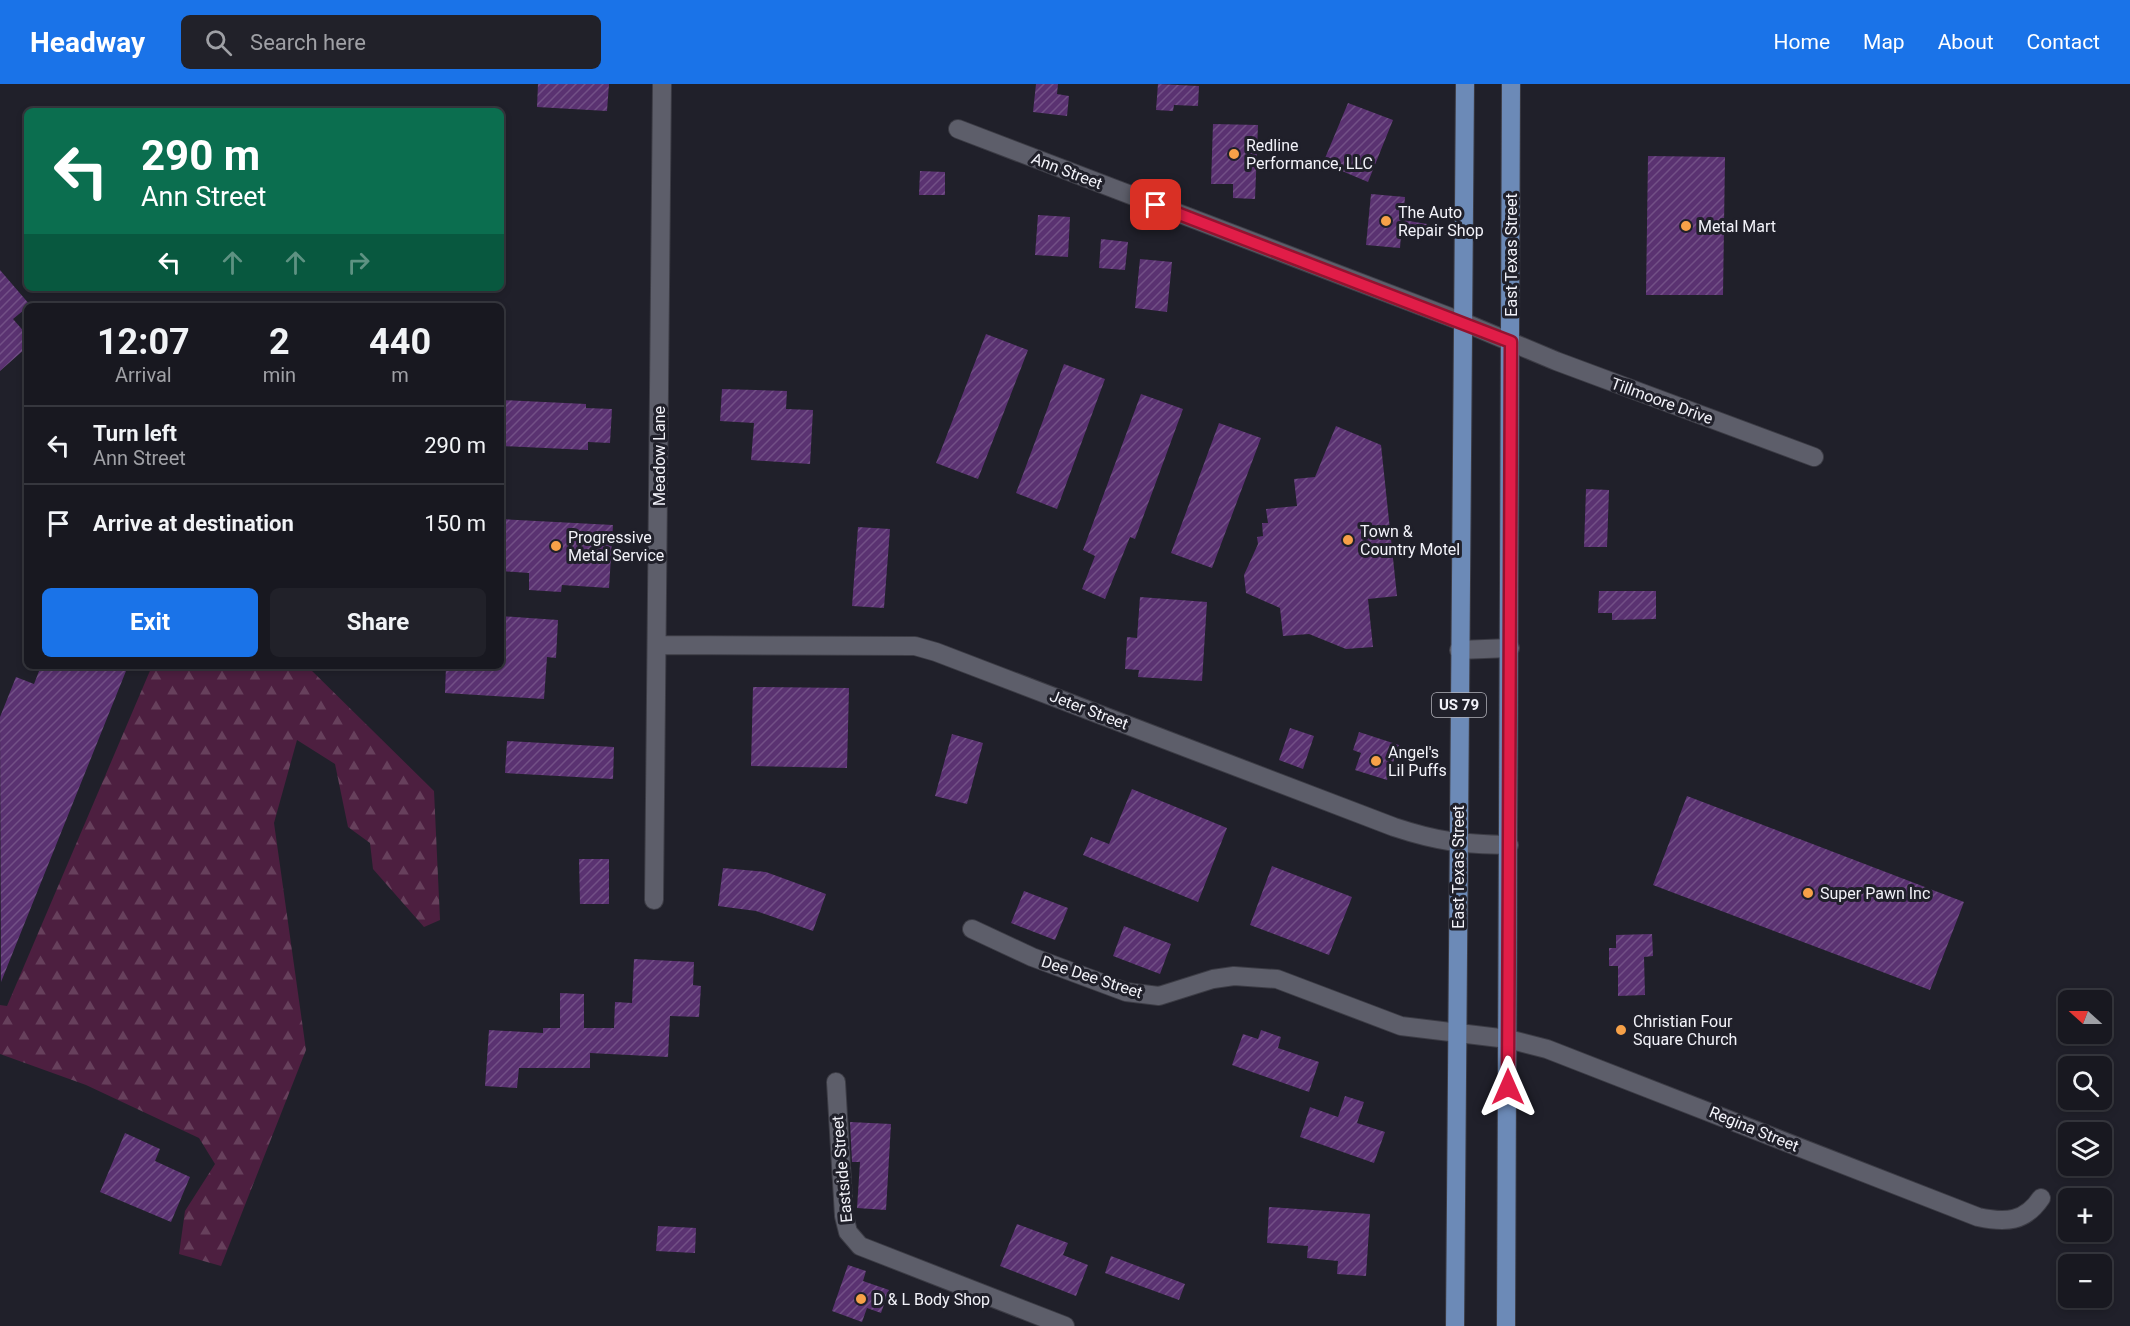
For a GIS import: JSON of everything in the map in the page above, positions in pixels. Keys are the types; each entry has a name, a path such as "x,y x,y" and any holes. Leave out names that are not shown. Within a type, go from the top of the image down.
{"main road":[{"name":"East Texas Street","path":"1455,1326 1465,84"},
{"name":"East Texas Street","path":"1506,1326 1511,84"}],"street":[{"name":"Meadow Lane","path":"654,900 662,84"},
{"name":"Ann Street","path":"958,129 1511,342"},
{"name":"Tillmoore Drive","path":"1511,342 1814,458"},
{"name":"Jeter Street","path":"657,645 915,646 936,652 1394,827 1431,839 1459,844 1509,844"},
{"path":"1459,650 1510,648"},
{"name":"Dee Dee Street","path":"972,930 1032,957 1126,992 1160,996 1213,979 1254,976 1277,980 1401,1026 1457,1034"},
{"name":"Regina Street","path":"1457,1034 1508,1039 1584,1061 1978,1218 1995,1221 2023,1218 2042,1198"},
{"name":"Eastside Street","path":"836,1082 844,1216 852,1240 860,1246 1065,1326"}],"green space":[{"path":"151,669 310,669 434,791 440,920 424,927 373,869 370,843 348,827 335,764 297,740 274,823 306,1050 221,1266 179,1254 185,1211 215,1164 199,1138 86,1085 0,1054 0,1005 7,1006"}],"building":[{"path":"538,84 609,84 607,111 537,107"},
{"path":"1036,84 1058,84 1057,94 1069,96 1067,116 1033,112"},
{"path":"1158,84 1199,86 1198,106 1174,105 1173,111 1156,110"},
{"path":"1348,103 1393,120 1368,182 1323,163"},
{"name":"Redline Performance, LLC","path":"1213,124 1258,125 1255,199 1233,198 1233,184 1211,184"},
{"name":"Metal Mart","path":"1648,156 1725,157 1723,295 1646,295"},
{"path":"920,171 945,172 945,195 919,195"},
{"name":"The Auto Repair Shop","path":"1371,194 1405,197 1403,220 1427,224 1425,238 1401,235 1400,248 1366,245"},
{"path":"1038,215 1070,217 1068,257 1035,255"},
{"path":"1101,239 1128,242 1125,270 1099,268"},
{"path":"1140,259 1172,262 1167,312 1135,308"},
{"path":"0,270 28,303 24,303 24,310 13,319 24,332 24,350 0,371"},
{"path":"986,334 1028,350 978,479 936,463"},
{"path":"1064,364 1105,379 1057,509 1016,493"},
{"path":"722,389 787,391 786,409 813,410 810,464 751,460 754,423 720,421"},
{"path":"1141,394 1183,409 1135,539 1130,537 1105,599 1082,589 1095,556 1083,550"},
{"path":"504,400 586,404 586,408 612,409 610,443 588,442 588,450 504,446"},
{"path":"1219,423 1261,438 1212,568 1171,553"},
{"name":"Town & Country Motel","path":"1336,426 1381,445 1397,596 1368,599 1373,647 1346,649 1309,634 1283,636 1280,608 1246,593 1244,575 1258,544 1257,537 1263,536 1262,523 1268,523 1266,509 1297,506 1294,479 1315,477"},
{"path":"1586,489 1609,490 1607,547 1584,547"},
{"name":"Progressive Metal Service","path":"504,519 613,525 609,588 562,585 561,592 529,590 529,573 504,571"},
{"path":"858,527 890,529 884,608 852,606"},
{"path":"1599,591 1656,591 1656,619 1612,620 1612,613 1598,613"},
{"path":"1140,597 1207,602 1202,681 1138,677 1139,670 1125,669 1127,637 1137,638"},
{"path":"504,616 558,620 556,658 547,657 544,699 445,693 446,669 504,669"},
{"path":"40,669 127,669 1,982 0,717 16,677 34,684"},
{"path":"753,687 849,688 847,768 751,766"},
{"path":"1290,728 1314,736 1303,769 1279,760"},
{"name":"Angel's Lil Puffs","path":"1359,732 1399,745 1387,780 1355,770 1361,753 1353,750"},
{"path":"952,734 983,743 967,804 935,796"},
{"path":"507,741 614,747 613,779 505,773"},
{"path":"1132,789 1227,828 1198,902 1083,855 1091,837 1109,844"},
{"name":"Super Pawn Inc","path":"1687,796 1964,902 1930,990 1653,885"},
{"path":"579,859 609,859 609,904 580,904"},
{"path":"1272,866 1352,897 1329,955 1250,925"},
{"path":"723,868 766,872 826,894 813,931 756,911 718,906"},
{"path":"1024,891 1068,908 1055,940 1011,923"},
{"path":"1124,926 1171,944 1160,974 1113,956"},
{"path":"1652,934 1653,956 1644,957 1645,995 1618,996 1618,966 1609,966 1609,948 1616,948 1616,935"},
{"path":"634,959 694,962 693,985 701,986 699,1017 670,1016 668,1057 590,1053 590,1068 519,1068 517,1088 485,1086 489,1030 543,1033 543,1028 560,1028 560,993 584,994 584,1028 614,1028 615,1002 632,1003"},
{"path":"1261,1030 1281,1037 1278,1048 1319,1062 1309,1092 1232,1065 1243,1034 1258,1039"},
{"path":"1345,1096 1364,1102 1357,1123 1385,1132 1374,1163 1300,1137 1310,1107 1338,1117"},
{"path":"850,1122 891,1124 886,1210 857,1208 860,1162 852,1162"},
{"path":"125,1133 160,1149 155,1161 190,1177 171,1222 100,1192"},
{"path":"1269,1207 1370,1214 1366,1276 1337,1274 1338,1261 1307,1258 1308,1246 1267,1243"},
{"path":"1017,1224 1068,1243 1063,1255 1088,1265 1076,1296 1000,1266"},
{"path":"658,1226 696,1228 695,1253 656,1251"},
{"path":"1111,1256 1185,1284 1179,1300 1105,1273"},
{"name":"D & L Body Shop","path":"848,1265 866,1271 863,1281 889,1290 881,1313 867,1308 862,1322 832,1311"}],"place":[{"name":"Redline Performance, LLC","path":"1234,154"},
{"name":"The Auto Repair Shop","path":"1386,221"},
{"name":"Metal Mart","path":"1686,226"},
{"name":"Town & Country Motel","path":"1348,540"},
{"name":"Progressive Metal Service","path":"556,546"},
{"name":"Angel's Lil Puffs","path":"1376,761"},
{"name":"Super Pawn Inc","path":"1808,893"},
{"name":"Christian Four Square Church","path":"1621,1030"},
{"name":"D & L Body Shop","path":"861,1299"}],"route":[{"path":"1156,205 1511,342 1508,1087"}]}
